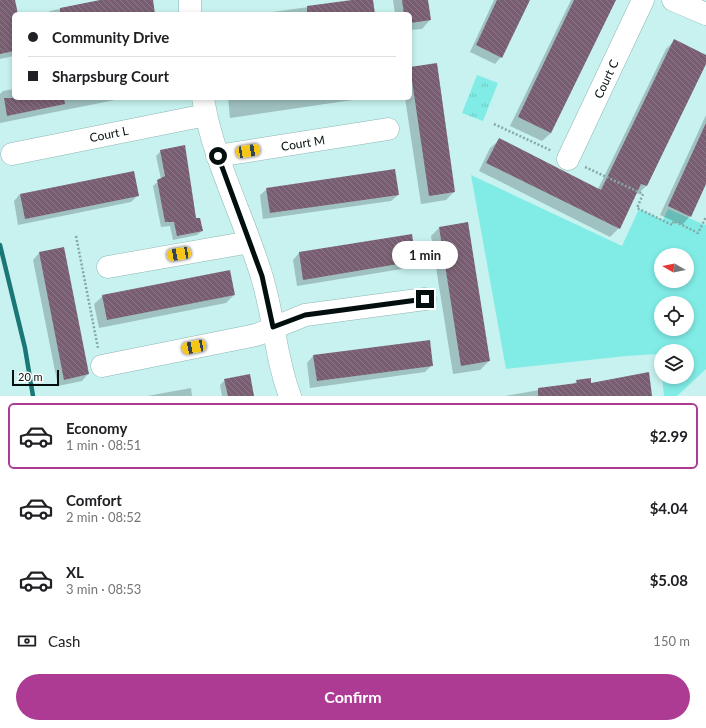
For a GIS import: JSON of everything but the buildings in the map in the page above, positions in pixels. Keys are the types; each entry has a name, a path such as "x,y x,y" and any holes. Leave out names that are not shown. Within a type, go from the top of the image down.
{"street":[{"path":"190,0 190,12"},
{"name":"Court C","path":"568,159 643,0"},
{"path":"673,0 706,14"},
{"path":"204,106 218,156 262,276 290,396"},
{"name":"Court L","path":"12,154 204,106"},
{"name":"Court M","path":"218,156 388,129"},
{"path":"108,267 250,242"},
{"path":"102,366 256,335 305,315 425,299"}],"path":[{"path":"494,124 643,194 637,208 672,225 674,221 698,233 706,217"},
{"path":"76,236 102,366"}],"green space":[{"path":"477,75 498,83 483,121 462,113"},
{"path":"471,175 622,246 639,209 663,220 668,209 705,225 706,224 706,369 694,380 694,344 654,344 654,354 506,369"},
{"path":"663,384 690,384 677,396 664,396"}],"waterway":[{"path":"0,245 25,348 33,396"}],"route":[{"path":"218,156 262,276 273,327 305,315 425,299"}]}
